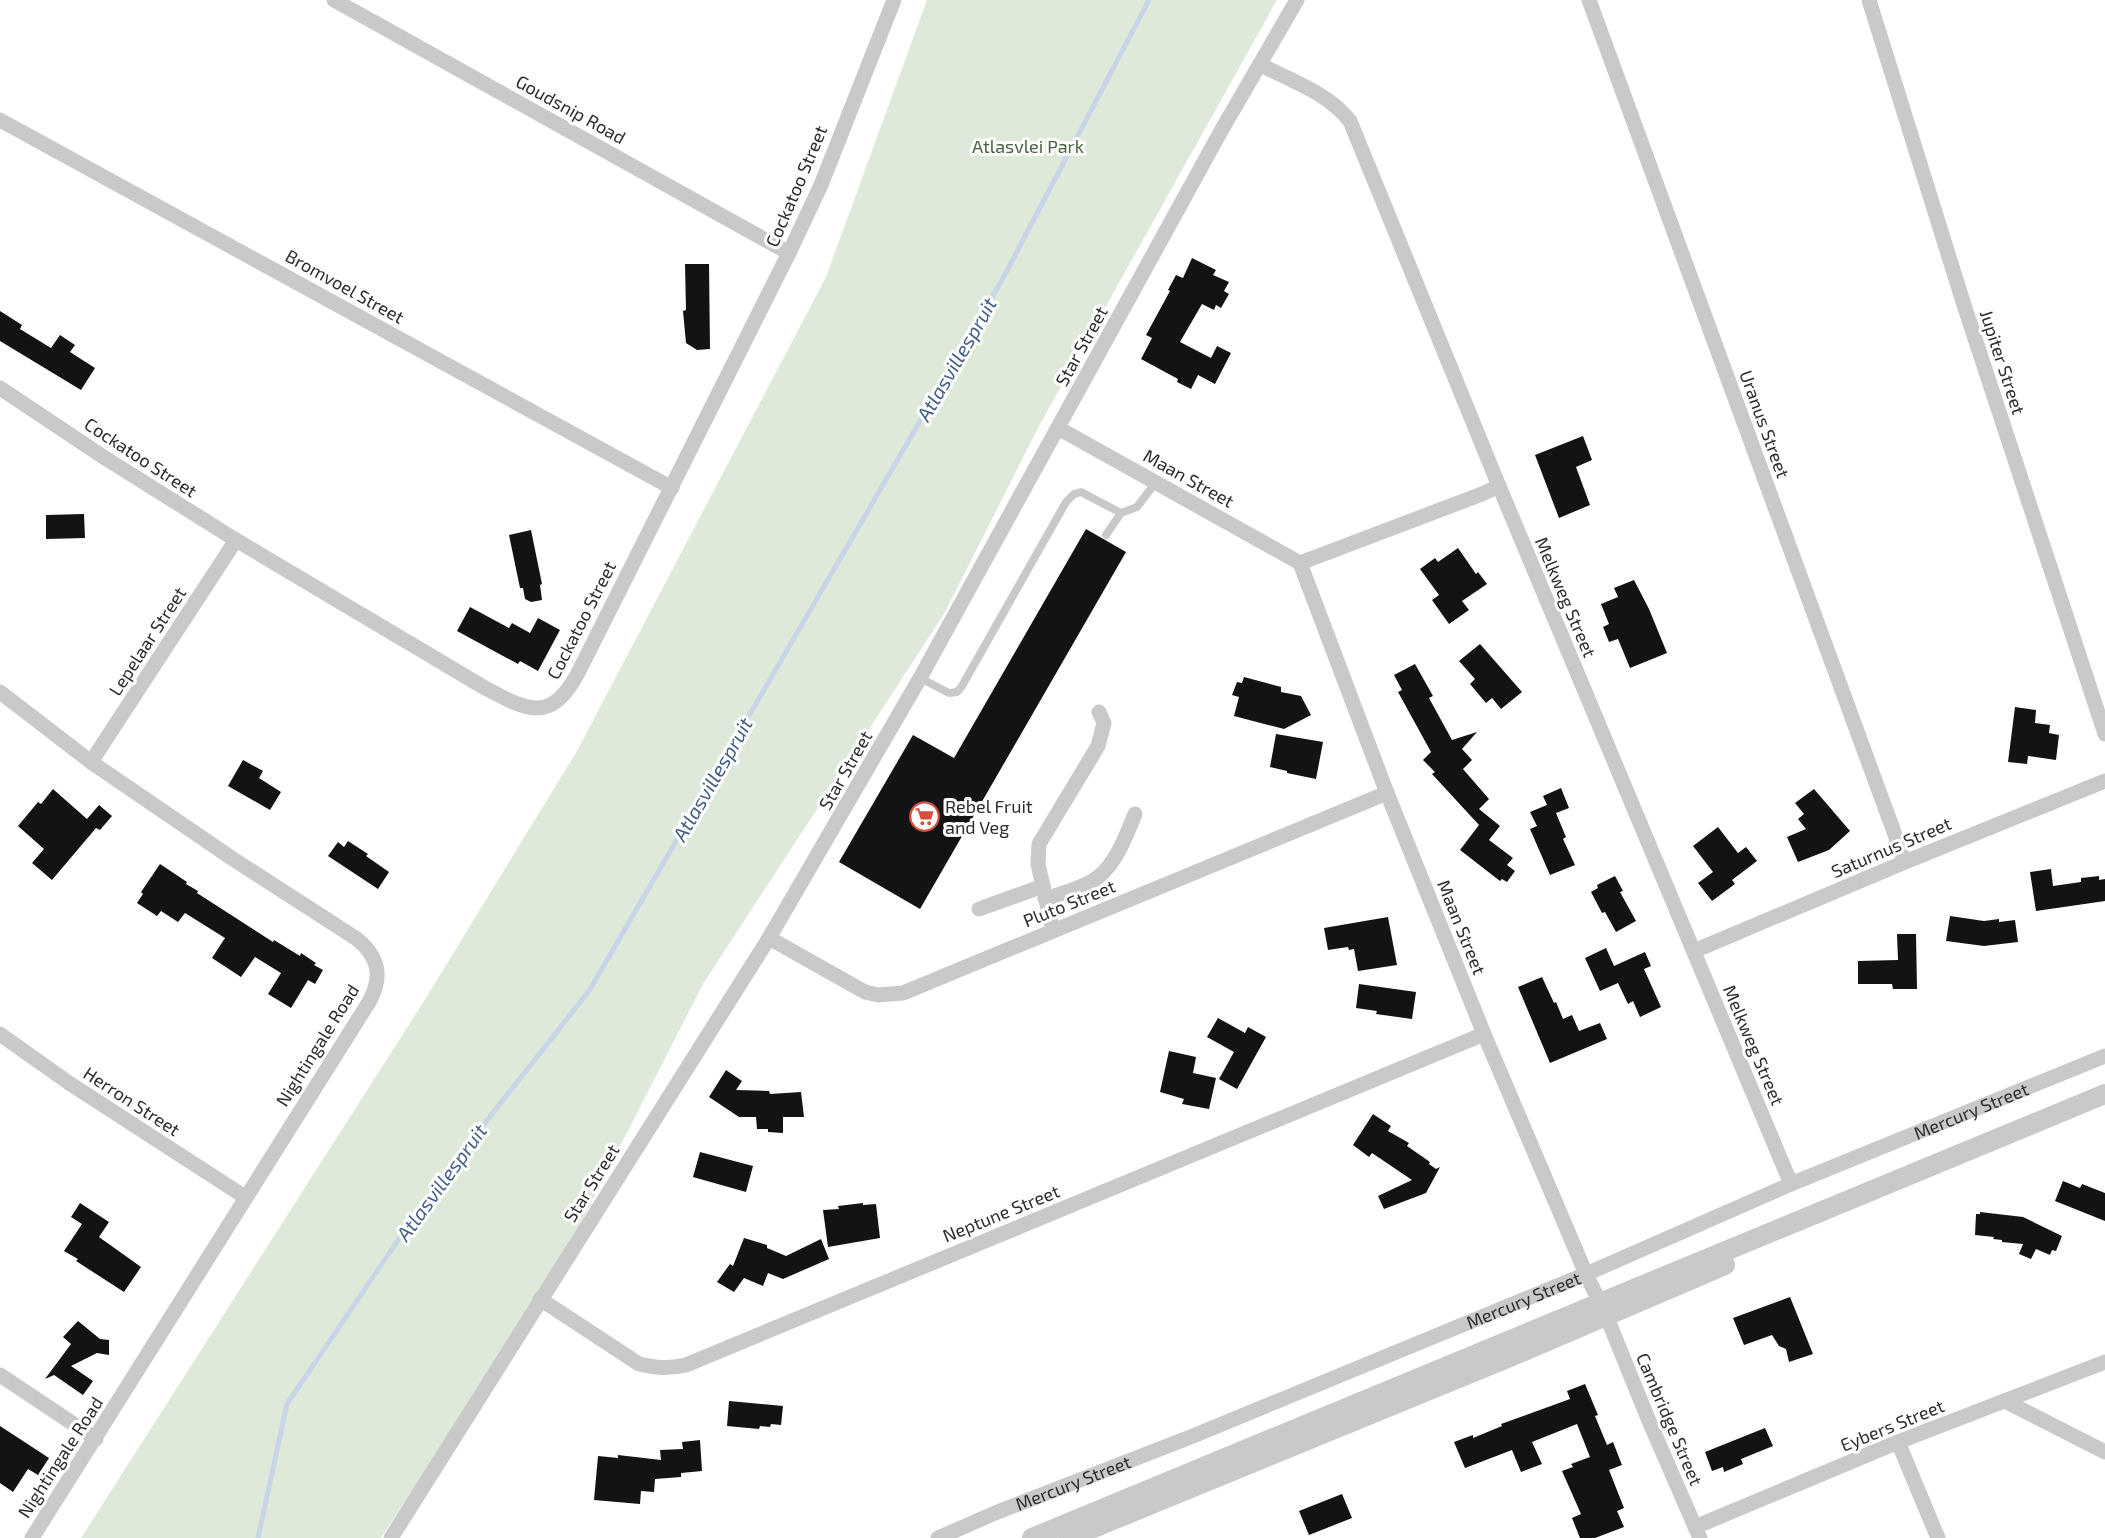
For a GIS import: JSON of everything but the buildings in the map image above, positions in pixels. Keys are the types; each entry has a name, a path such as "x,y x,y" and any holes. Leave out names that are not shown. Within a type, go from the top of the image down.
{"street":[{"name":"Goudsnip Road","path":"334,0 789,253"},
{"name":"Cockatoo Street","path":"0,388 105,458 236,540 485,688 518,706 537,708 553,703 572,685 789,253 821,185 894,0"},
{"name":"Star Street","path":"391,1538 769,939 920,678 1216,141 1297,0"},
{"name":"Uranus Street","path":"1589,0 1905,862"},
{"name":"Jupiter Street","path":"1869,0 1964,305 2105,734"},
{"name":"Melkweg Street","path":"1261,65 1323,96 1339,107 1350,122 1499,486 1791,1184"},
{"name":"Bromvoel Street","path":"0,120 672,488"},
{"name":"Maan Street","path":"1058,428 1300,563 1387,793 1484,1034 1586,1274 1603,1308"},
{"path":"1300,563 1499,486"},
{"name":"Lepelaar Street","path":"91,762 236,540"},
{"name":"Nightingale Road","path":"0,692 91,762 233,859 357,939 374,957 377,978 373,996 32,1538"},
{"path":"1053,930 1038,864 1039,843 1098,746 1104,723 1099,712"},
{"name":"Saturnus Street","path":"1694,951 2105,781"},
{"name":"Pluto Street","path":"769,939 855,987 878,995 903,993 1387,793"},
{"path":"979,909 1091,882 1103,873 1120,850 1135,814"},
{"name":"Herron Street","path":"0,1034 69,1083 245,1197"},
{"name":"Neptune Street","path":"540,1299 639,1364 656,1368 686,1365 1484,1034"},
{"name":"Mercury Street","path":"938,1538 1586,1274 1791,1184 2105,1056"},
{"name":"Mercury Street","path":"1068,1538 1477,1371 1603,1308 2105,1094"},
{"name":"Mercury Street","path":"1032,1538 2105,1106"},
{"name":"Cambridge Street","path":"1603,1308 1648,1421 1698,1533"},
{"name":"Eybers Street","path":"1698,1533 1898,1442 2105,1362"},
{"path":"0,1375 96,1439"},
{"path":"2005,1401 2105,1452"},
{"path":"1898,1442 1938,1538"}],"lane":[{"path":"1106,535 1121,513 1137,507 1156,482"},
{"path":"920,678 949,693 957,692 1060,512 1071,497 1081,492 1121,513"}],"green space":[{"name":"Atlasvlei Park","path":"927,0 1277,0 1039,426 944,614 703,984 559,1266 381,1538 81,1538 426,998 577,751 826,277"}],"waterway":[{"name":"Atlasvillespruit","path":"258,1538 287,1404 432,1190 589,991 1002,280 1149,0"}],"place":[{"name":"Rebel Fruit and Veg","path":"924,816"}]}
